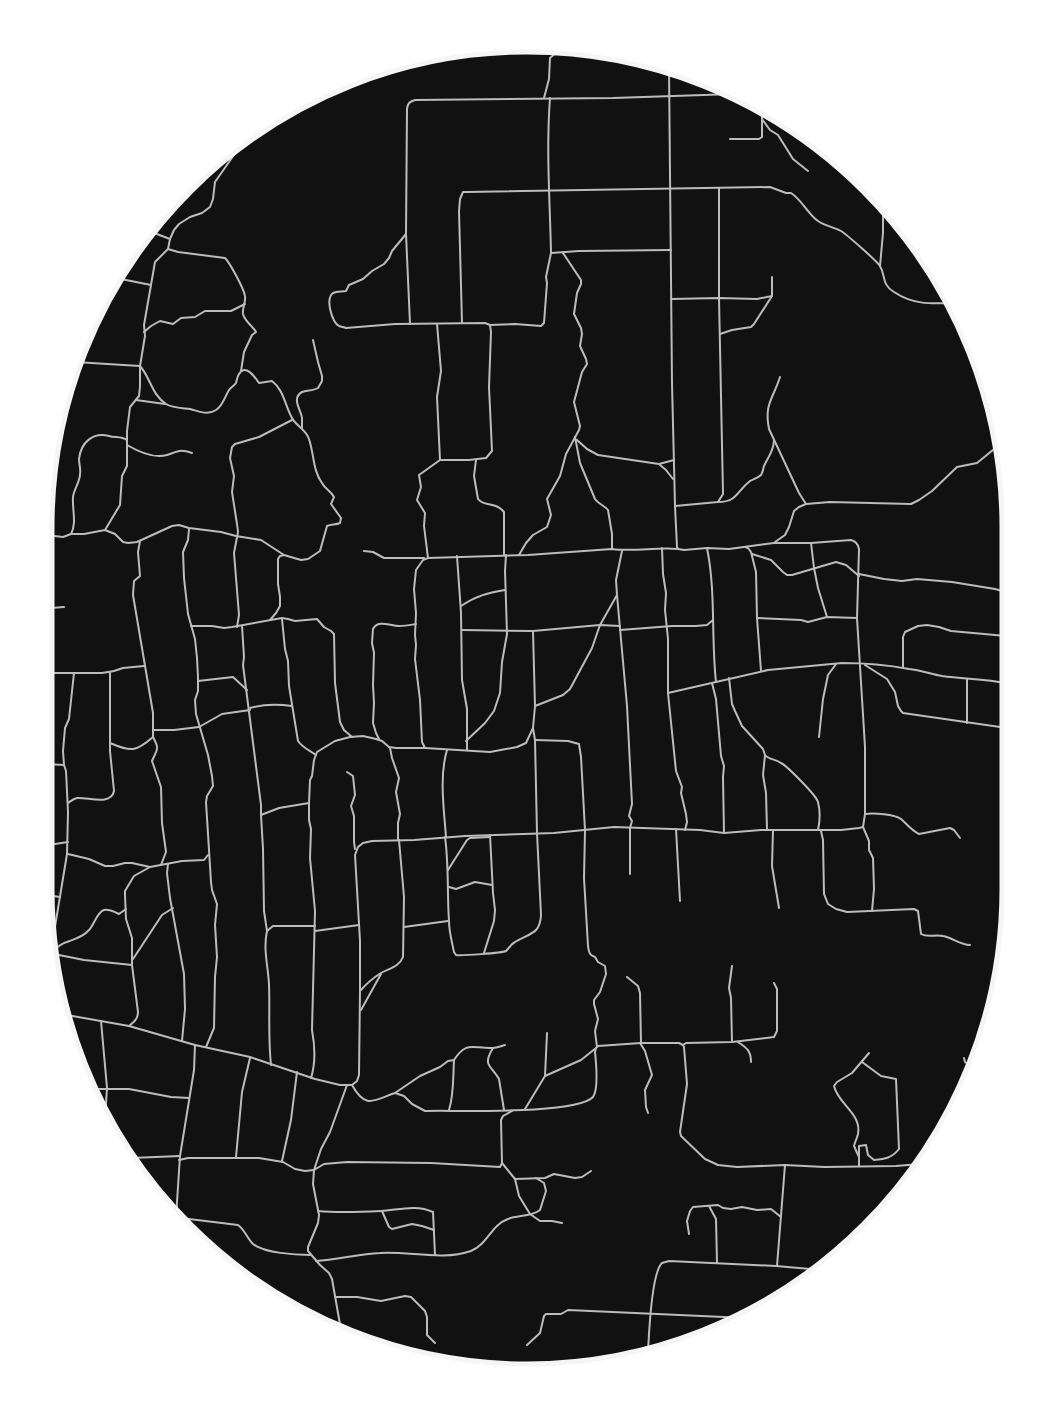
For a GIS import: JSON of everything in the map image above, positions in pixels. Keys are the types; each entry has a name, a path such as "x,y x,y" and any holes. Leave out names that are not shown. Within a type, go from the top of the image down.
{"street":[{"path":"544,98 549,79 550,58 556,53"},
{"path":"669,74 669,190 674,480 678,549"},
{"path":"410,324 406,234 407,109 410,101 613,98 723,94"},
{"path":"406,234 392,251 384,264 372,271 363,279 349,285 346,291 335,292 331,295 329,301 333,319 339,326 346,328 437,323 485,323 490,325 515,324 541,326 544,324 547,283 546,277 551,253 547,132 550,98"},
{"path":"730,139 759,139 762,134 762,115"},
{"path":"762,119 770,130 778,135 793,159 808,171"},
{"path":"105,530 120,505 122,476 127,466 127,431 130,407 139,396 144,325 155,262 168,249 174,230 180,224 190,217 202,213 210,207 213,199 215,182 237,150"},
{"path":"462,323 459,211 461,195 463,192 669,190 770,187 786,193 791,192 819,222 841,232 880,266"},
{"path":"718,502 723,494 719,298 719,188"},
{"path":"883,213 880,266 888,288 912,301 925,304 945,303"},
{"path":"154,233 170,239"},
{"path":"136,400 165,404 198,412 207,413 215,411 220,408 230,389 236,382 238,375 241,372 244,352 252,335 256,332 243,315 246,304 243,286 225,258 178,252 168,249"},
{"path":"551,253 579,251 671,250"},
{"path":"519,555 533,535 548,527 551,515 547,499 560,476 566,454 579,430 580,421 574,402 582,372 587,364 580,346 582,334 581,328 574,314 577,293 581,287 581,280 563,253"},
{"path":"720,334 732,330 751,327 754,324 772,296 772,277"},
{"path":"122,279 151,285"},
{"path":"671,299 758,299 772,296"},
{"path":"144,332 160,321 173,324 181,318 195,317 204,312 233,311 246,304"},
{"path":"437,323 440,371 437,397 440,460"},
{"path":"426,558 424,526 425,513 418,500 421,487 419,475 440,460 476,460 486,458 492,451 489,387 490,325"},
{"path":"302,428 302,418 297,403 297,398 303,391 318,388 322,381 313,340"},
{"path":"81,362 140,366"},
{"path":"140,366 148,377 152,388 165,404"},
{"path":"52,536 63,537 71,534 84,534 105,530 115,534 123,542 128,543 140,541 172,526 179,525 261,540 284,555 302,560 314,556 320,551 327,526 330,524 337,524 340,522 341,518 331,504 334,497 332,493 322,483 315,467 308,437 302,428 293,420 279,388 274,382 271,380 259,383 252,372 246,370 241,372"},
{"path":"780,376 766,413 769,429 799,493 806,504"},
{"path":"237,627 239,616 234,553 236,536 238,532 232,492 234,476 230,458 232,447 235,444 260,437 293,420"},
{"path":"71,534 74,525 73,495 79,481 79,458 83,448 88,440 93,436 98,435 123,437 128,440"},
{"path":"576,438 587,449 598,455 659,464 674,460"},
{"path":"576,438 580,463 597,503 606,507 608,510 612,534 612,549"},
{"path":"675,506 726,502 732,499 744,486 762,474 774,446 774,439"},
{"path":"127,445 138,452 155,456 168,454 179,450 192,453"},
{"path":"774,543 785,535 794,511 799,506 806,504 848,502 873,504 911,504 932,491 957,467 977,463 995,448"},
{"path":"466,741 485,723 494,711 501,685 506,630 504,512 500,507 480,502 478,499 474,476 476,460"},
{"path":"659,464 674,480"},
{"path":"189,528 188,540 183,552 186,596 191,626 195,639 198,681 198,691 195,700 196,714 208,755 212,776 213,786 207,796 206,802 208,855 212,890 217,904 215,925 217,957 214,1028 212,1036 206,1047"},
{"path":"140,541 138,552 141,572 139,578 134,581 133,595 153,714 153,737 158,749 152,761 161,787 162,823 166,852 161,865"},
{"path":"364,550 373,552 384,558 426,558 519,555 612,549 729,549 774,543 855,541 859,549 857,618 865,747 865,814 863,826 869,841 869,850 873,858 874,889 872,911"},
{"path":"811,543 818,588 827,617"},
{"path":"744,547 748,548 752,554 756,572 760,671"},
{"path":"662,548 663,574 666,593 664,610 668,639 668,693 676,771 682,787 681,793 687,822 685,830"},
{"path":"707,548 712,581 714,620 713,640 716,682"},
{"path":"622,550 616,580 627,706 632,804 630,816 632,821 630,828 630,874"},
{"path":"752,554 771,560 787,575 792,575 836,562 846,565 859,575 902,581 917,579 952,582 1002,591"},
{"path":"269,620 280,606 278,559 280,556 284,555"},
{"path":"457,556 462,630 462,680 466,708 467,751"},
{"path":"425,748 422,742 420,700 415,659 416,602 414,589 416,570 420,563 426,558"},
{"path":"460,606 491,592 505,590"},
{"path":"535,706 563,695 570,689 592,648 600,625 617,595"},
{"path":"52,608 64,607"},
{"path":"757,618 801,620 808,622 827,617 857,618"},
{"path":"191,626 212,626 224,628 237,627 282,618 295,621 317,619 324,628 332,631 334,634 335,683 340,722 344,730 352,737"},
{"path":"282,618 292,706 298,742 303,748 316,755"},
{"path":"620,630 707,625 714,620"},
{"path":"416,624 397,626 383,623 374,626 372,629 372,644 374,653 373,723 380,740 389,747 396,748 425,748 490,752 517,747 526,743 533,728"},
{"path":"462,630 533,631 600,625 620,626"},
{"path":"903,668 903,638 905,632 918,626 927,625 951,631 1002,636"},
{"path":"242,626 244,657 243,665 262,805 260,815 264,849 264,912 267,931 265,952 269,985 269,1046 271,1065"},
{"path":"447,750 444,759 443,785 448,857 447,878 449,887 449,921 454,952 456,955 466,955 506,951 516,942 538,929 541,923 536,833 535,740 533,728 535,706 533,631"},
{"path":"668,693 760,671 836,663 854,663 903,668 967,679 977,678 1002,682"},
{"path":"819,737 823,699 828,675 836,663"},
{"path":"864,664 887,679 895,692 900,711 903,713 1002,727"},
{"path":"52,673 110,672 123,668 144,666"},
{"path":"68,803 76,798 105,800 114,795 110,743 110,672"},
{"path":"54,932 63,886 68,842 68,803 63,751 65,728 69,719 74,673"},
{"path":"198,681 233,677 247,690"},
{"path":"729,678 732,704 735,712 742,726 763,749 765,755 763,775 766,793 767,830"},
{"path":"967,679 967,723"},
{"path":"712,682 716,699 721,756 724,766 724,834"},
{"path":"154,730 174,730 199,727 222,714 250,709 260,705 292,706"},
{"path":"312,1078 314,1065 314,1040 312,1030 315,911 310,858 311,825 309,820 309,803 310,780 314,760 317,752 335,741 363,736 380,740"},
{"path":"110,743 130,750 146,743 153,737"},
{"path":"395,1094 404,1096 412,1104 425,1111 525,1110 570,1106 584,1102 593,1097 596,1087 595,1031 598,1019 594,1000 600,992 606,972 605,966 589,953 584,878 584,830 581,757 579,744 568,741 535,740"},
{"path":"360,991 366,983 397,966 403,957 403,891 398,840 398,823 400,814 396,792 399,778 389,747"},
{"path":"765,755 767,758 783,764 804,784 818,802 820,830 823,840 822,863 826,901 832,907 841,911 914,909 918,911 919,914 921,934 925,936 946,936 950,940 961,944 970,945"},
{"path":"52,764 64,765"},
{"path":"69,1015 129,1026 195,1045 250,1057 312,1078 340,1085 352,1085 357,1081 359,1075 360,1011 359,924 356,850 354,842 354,816 351,806 355,795 355,785 353,776 347,772"},
{"path":"260,815 279,808 309,803"},
{"path":"865,814 875,813 899,817 918,834 950,828 954,830 960,838"},
{"path":"448,871 467,840 470,838 614,827 685,830 724,834 767,830 859,828 863,826"},
{"path":"676,830 680,901"},
{"path":"773,830 772,866 779,908"},
{"path":"356,850 363,843 367,842 490,836"},
{"path":"484,953 494,921 495,910 492,885 490,836"},
{"path":"52,843 68,842"},
{"path":"67,854 89,859 105,866 132,863 150,867"},
{"path":"129,1026 135,1022 138,1017 135,979 132,965 132,938 126,919 126,891 133,878 143,870 150,867 182,861 204,860 208,855"},
{"path":"168,864 167,873 172,908 184,974 185,1009 182,1041"},
{"path":"449,887 456,889 475,882 492,885"},
{"path":"52,895 60,896"},
{"path":"132,960 162,915 172,908"},
{"path":"56,948 62,944 79,939 83,936 101,912 110,910 121,914 126,909"},
{"path":"404,927 449,921"},
{"path":"314,931 359,924"},
{"path":"267,931 273,926 314,926"},
{"path":"57,955 84,960 132,965"},
{"path":"732,966 729,988 731,998 732,1042"},
{"path":"360,1011 382,973"},
{"path":"627,977 638,986 640,993 641,1043 652,1075 645,1090 646,1107 648,1113"},
{"path":"544,1076 581,1060 596,1047 602,1045 732,1042 774,1037 777,1031 777,988 774,983"},
{"path":"101,1021 106,1088 105,1107"},
{"path":"525,1110 544,1076 547,1033"},
{"path":"737,1041 748,1050 751,1055 751,1062"},
{"path":"683,1044 687,1084 680,1132 684,1140 705,1159 718,1165 737,1167 785,1165 824,1167 914,1164"},
{"path":"177,1209 179,1160 194,1070 195,1045"},
{"path":"448,1110 452,1102 454,1060 462,1049 466,1047 493,1048 505,1045"},
{"path":"493,1048 487,1059 488,1065 491,1071 496,1074 499,1079 501,1099 504,1110"},
{"path":"859,1158 854,1146 858,1134 858,1125 855,1118 841,1101 834,1086 837,1082 852,1073 869,1053"},
{"path":"236,1157 242,1092 250,1057"},
{"path":"964,1058 965,1062 968,1065"},
{"path":"352,1085 357,1094 367,1101 375,1102 395,1094 420,1076 440,1067 448,1061 454,1060"},
{"path":"859,1166 859,1146 861,1145 866,1146 868,1155 874,1160 887,1159 895,1154 899,1149 896,1079 881,1076 862,1062"},
{"path":"282,1161 291,1120 297,1072"},
{"path":"340,1326 332,1278 329,1273 310,1255 308,1247 318,1223 318,1211 312,1184 314,1170 347,1085"},
{"path":"96,1088 129,1089 171,1097 189,1098"},
{"path":"514,1110 503,1116 501,1120 502,1163 515,1179 519,1196 530,1214 540,1221 562,1223"},
{"path":"135,1158 180,1156"},
{"path":"179,1160 188,1158 259,1158 282,1161 295,1169 305,1171 314,1170 324,1164 347,1162 500,1166 502,1163"},
{"path":"776,1266 785,1165"},
{"path":"515,1179 544,1178 554,1174 567,1178 582,1177 591,1171"},
{"path":"316,1261 380,1253 449,1255 472,1250 486,1240 498,1225 508,1219 537,1212 542,1207 546,1191 544,1183 536,1178"},
{"path":"709,1205 716,1219 717,1263"},
{"path":"689,1234 687,1222 690,1211 693,1207 718,1205 723,1208 731,1209 742,1207 757,1210 771,1209 781,1217"},
{"path":"318,1211 382,1211 407,1208 428,1210 433,1212 435,1255"},
{"path":"382,1211 389,1227 392,1229 412,1224 434,1230"},
{"path":"186,1219 238,1225 243,1229 253,1243 260,1248 285,1252 292,1255 310,1255"},
{"path":"648,1348 650,1314 656,1271 660,1264 669,1261 812,1269"},
{"path":"335,1297 357,1297 382,1301 405,1296 411,1297 425,1311 427,1317 427,1334 435,1343"},
{"path":"527,1345 540,1333 544,1316 550,1313 561,1314 568,1310 574,1309 732,1317"}]}
